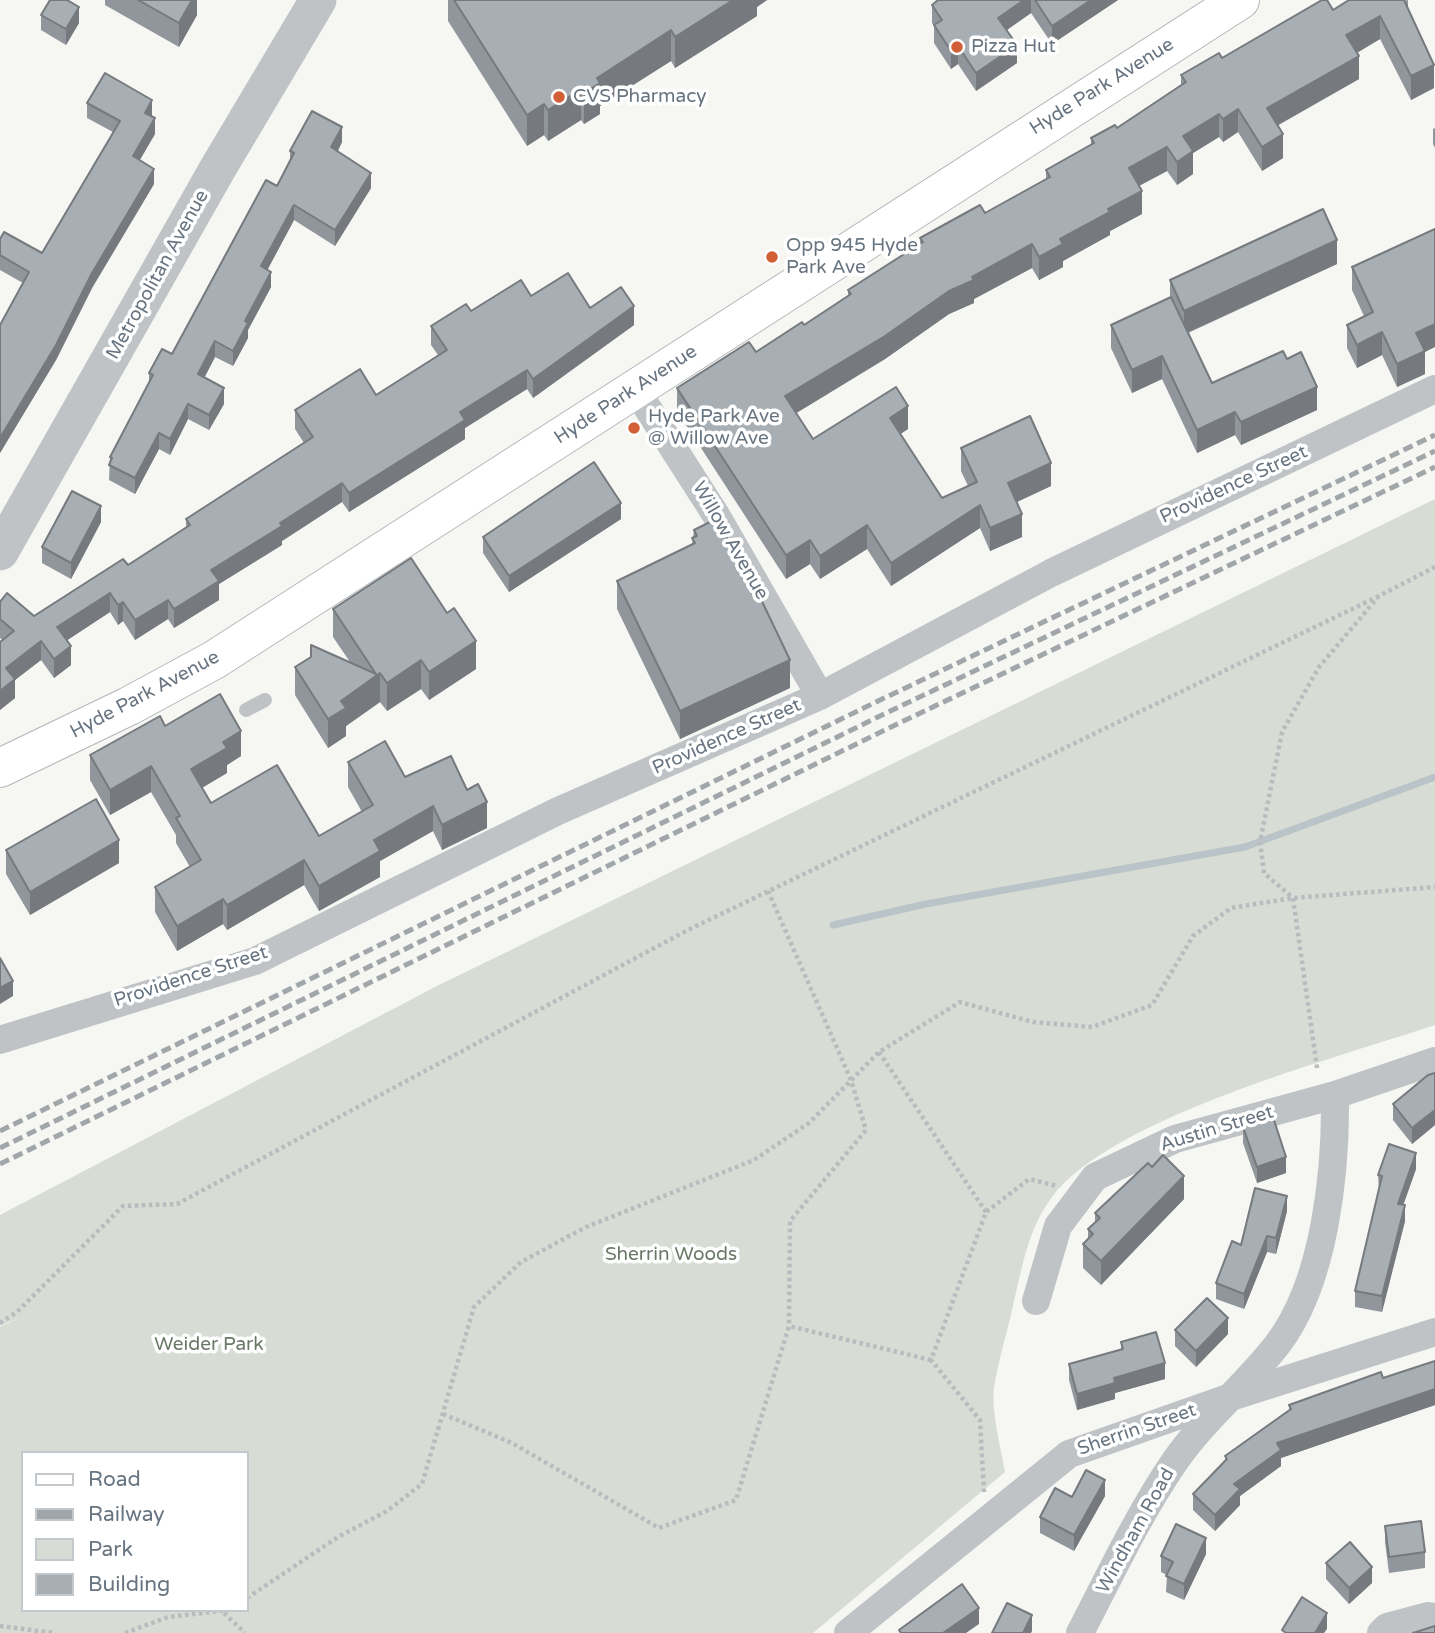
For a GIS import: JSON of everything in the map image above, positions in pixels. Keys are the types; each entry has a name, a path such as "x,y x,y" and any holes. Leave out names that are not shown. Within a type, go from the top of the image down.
{"main road":[{"name":"Hyde Park Avenue","path":"0,768 129,706 214,660 1240,0"}],"street":[{"name":"Metropolitan Avenue","path":"0,552 218,168 318,0"},
{"name":"Providence Street","path":"0,1040 255,961 558,811 820,696 1051,573 1435,389"},
{"name":"Willow Avenue","path":"636,390 716,515 820,696"},
{"name":"Austin Street","path":"1036,1300 1058,1226 1095,1177 1175,1139 1335,1095 1435,1061"},
{"name":"Windham Road","path":"1080,1633 1157,1489 1177,1458 1278,1343 1293,1322 1312,1273 1329,1187 1335,1130 1335,1095"},
{"name":"Sherrin Street","path":"848,1633 1069,1454 1231,1397 1435,1332"},
{"path":"1381,1633 1387,1627 1435,1617"}],"lane":[{"path":"246,710 265,700"}],"path":[{"path":"0,1323 17,1312 123,1206 177,1204 673,937 1379,596 1435,566"},
{"path":"1317,1068 1293,898 1264,873 1260,842 1282,732 1319,667 1379,596"},
{"path":"248,1597 338,1538 387,1511 422,1484 474,1307 522,1262 586,1227 754,1160 809,1123 879,1052 960,1002 1033,1021 1092,1027 1152,1005 1193,936 1231,908 1293,898 1435,887"},
{"path":"443,1413 512,1443 659,1528 736,1500 789,1326 790,1221 866,1130 851,1080 768,891"},
{"path":"879,1052 986,1212"},
{"path":"931,1360 986,1212 1029,1178 1083,1193"},
{"path":"789,1326 931,1360 980,1420 985,1520"},
{"path":"125,1633 168,1617 226,1612 245,1633"},
{"path":"0,1626 55,1633"}],"green space":[{"name":"Sherrin Woods","path":"1435,499 1435,1025 1229,1093 1174,1116 1123,1141 1082,1168 1052,1197 1031,1235 994,1388 995,1419 1005,1472 813,1633 0,1633 0,1327 19,1318 0,1326 0,1215 437,986"}],"building":[{"path":"50,0 67,0 79,7 66,29 41,15"},
{"path":"138,0 192,0 179,23"},
{"path":"454,0 733,0 675,37 671,30 597,78 600,83 584,93 581,89 548,110 544,104 527,115"},
{"path":"938,0 1024,0 998,18 1017,45 976,73 958,46 951,51 934,25 942,20 932,5"},
{"path":"1035,0 1091,0 1052,26"},
{"path":"1322,0 1327,0 1333,10 1349,0 1404,0 1434,65 1411,76 1380,16 1346,35 1359,56 1267,108 1283,134 1262,147 1238,109 1223,119 1219,114 1183,136 1193,151 1177,162 1167,147 1129,168 1142,191 1060,239 1063,244 1039,257 1032,244 972,277 974,280 949,291 885,336 785,396 813,439 896,387 908,406 890,418 942,498 977,482 961,448 1030,416 1051,463 1008,483 1022,514 990,528 980,505 891,563 867,525 820,556 810,540 786,555 677,388 749,342 756,352 802,322 804,325 851,294 848,290 923,242 920,238 980,205 985,213 1050,177 1046,170 1094,143 1091,138 1115,125 1117,128 1186,82 1181,75 1219,53 1222,58"},
{"path":"105,73 152,100 145,113 155,118 133,156 154,169 92,273 56,345 0,438 0,325 29,272 0,255 0,239 4,232 42,253 120,121 87,103"},
{"path":"312,111 342,127 331,147 371,173 335,230 294,205 261,266 271,272 245,321 248,323 233,351 215,341 198,374 224,388 209,415 188,404 170,439 159,433 135,478 109,465 112,458 110,457 153,375 149,373 162,349 172,354 266,180 277,186 294,153 290,151"},
{"path":"1323,209 1337,240 1184,311 1170,280"},
{"path":"1435,229 1435,324 1416,333 1425,351 1397,364 1382,332 1357,345 1347,325 1373,312 1352,267"},
{"path":"568,273 590,308 621,287 634,306 533,379 527,370 460,412 465,420 349,493 342,483 280,523 282,526 211,570 219,581 174,609 168,600 135,620 123,602 118,605 110,593 57,627 71,646 54,659 41,641 6,668 15,679 0,691 0,642 14,631 0,619 0,602 7,593 34,616 123,559 128,565 190,525 186,519 313,437 295,410 360,369 376,395 447,350 431,326 466,304 471,311 521,280 531,296"},
{"path":"1171,297 1212,383 1283,351 1287,359 1301,352 1317,387 1241,422 1235,412 1197,430 1162,356 1132,370 1111,325"},
{"path":"594,462 621,503 509,576 483,537"},
{"path":"72,491 101,506 71,563 42,547"},
{"path":"716,519 757,591 790,660 680,711 617,581 695,543 692,538 697,536 694,530"},
{"path":"411,558 447,613 454,608 476,641 429,672 421,660 387,683 380,673 341,701 346,708 328,719 295,667 311,657 311,645 376,674 333,609"},
{"path":"220,694 241,731 223,742 227,748 191,769 211,803 277,765 319,836 373,805 348,762 385,741 405,777 451,756 467,790 478,784 487,802 442,825 433,806 374,840 380,851 319,886 304,860 227,905 223,899 177,926 155,887 201,860 176,818 180,816 151,766 110,790 90,755 160,716 165,726"},
{"path":"96,799 119,840 30,892 6,850"},
{"path":"0,958 13,981 0,988"},
{"path":"1435,1073 1435,1110 1412,1128 1393,1104 1428,1075"},
{"path":"1273,1117 1286,1157 1257,1167 1243,1127"},
{"path":"1389,1144 1416,1153 1398,1204 1405,1205 1382,1296 1355,1291 1382,1176 1378,1175"},
{"path":"1163,1155 1184,1176 1101,1261 1083,1244 1093,1234 1088,1229 1100,1218 1095,1213 1148,1163 1152,1167"},
{"path":"1255,1188 1287,1196 1276,1238 1267,1236 1244,1294 1216,1283 1232,1241 1241,1245"},
{"path":"1207,1298 1228,1318 1196,1351 1175,1330"},
{"path":"1156,1332 1165,1363 1114,1378 1115,1383 1077,1394 1069,1364 1123,1349 1121,1342"},
{"path":"1435,1361 1435,1389 1277,1443 1281,1450 1234,1484 1240,1489 1215,1515 1193,1494 1227,1459 1225,1456 1291,1409 1289,1405 1381,1372 1383,1378"},
{"path":"1086,1470 1105,1480 1074,1535 1040,1517 1055,1488 1072,1497"},
{"path":"1421,1521 1425,1552 1389,1557 1385,1526"},
{"path":"1176,1524 1206,1538 1184,1584 1166,1576 1173,1562 1161,1556"},
{"path":"1350,1542 1372,1567 1349,1588 1326,1563"},
{"path":"962,1584 979,1608 943,1633 901,1633 899,1630"},
{"path":"1302,1597 1327,1613 1315,1633 1286,1633 1282,1630"},
{"path":"1007,1603 1032,1615 1023,1633 992,1633"},
{"path":"1435,1626 1435,1633 1413,1633"}],"waterway":[{"path":"833,925 926,904 1245,847 1435,777"}],"railway":[{"path":"0,1131 876,702 1435,435"},
{"path":"0,1148 882,715 1435,451"},
{"path":"0,1164 889,728 1435,467"}],"place":[{"name":"Pizza Hut","path":"957,47"},
{"name":"CVS Pharmacy","path":"559,97"},
{"name":"Opp 945 Hyde Park Ave","path":"772,257"},
{"name":"Hyde Park Ave @ Willow Ave","path":"634,428"}],"park label":[{"name":"Weider Park","path":"209,1345"}]}
